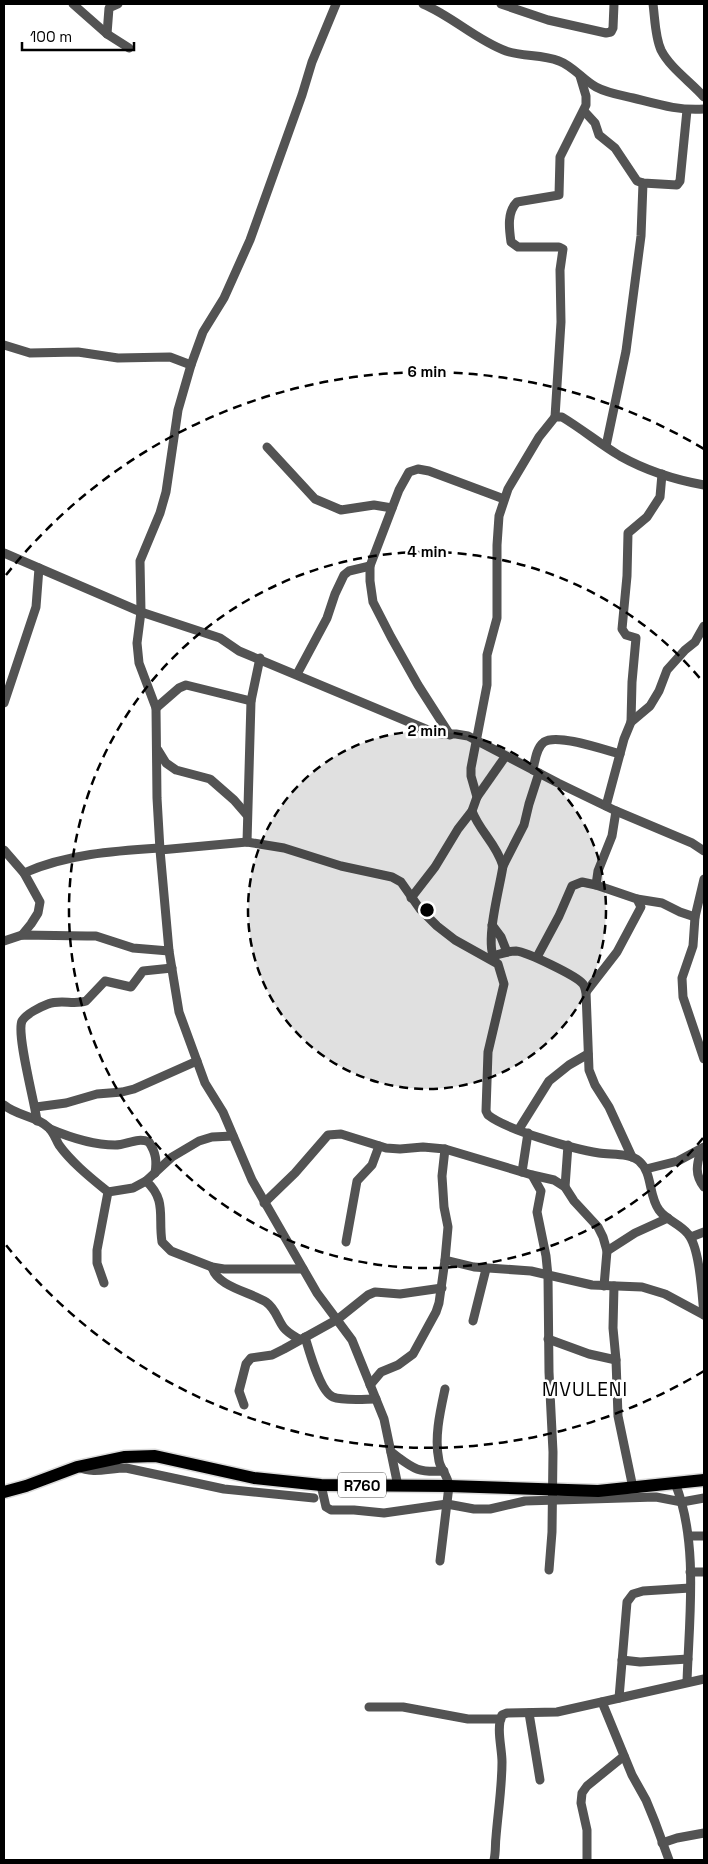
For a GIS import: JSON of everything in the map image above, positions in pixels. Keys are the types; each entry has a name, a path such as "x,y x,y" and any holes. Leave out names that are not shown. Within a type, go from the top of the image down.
{"main road":[{"name":"R760","path":"4,1492 78,1467 124,1457 155,1456 319,1492 398,1486 449,1486 553,1495 596,1495 633,1488 704,1480"}],"street":[{"path":"73,4 107,34 129,48"},
{"path":"107,34 109,8 118,4"},
{"path":"336,4 312,62 250,240 224,298 203,332 190,365 178,410 166,492 160,514 140,561 141,612 137,643 139,664 156,708 160,849 169,951 179,1012 205,1083 223,1112 264,1203 302,1269 326,1306 338,1319 352,1340 384,1419 398,1486"},
{"path":"423,4 439,11 479,37 503,49 558,60 598,88 608,92 687,110 704,109"},
{"path":"501,4 548,20 606,33 611,32 613,28 614,4"},
{"path":"653,4 661,50 667,59 704,97"},
{"path":"477,797 471,776 471,768 486,685 487,655 497,618 499,516 508,489 539,436 555,416 561,322 560,270 563,249 559,247 524,247 511,242 509,229 511,211 514,205 522,200 558,195 560,157 584,111 587,101 580,76"},
{"path":"584,111 597,125 599,135 615,148 636,181 678,184 687,110"},
{"path":"606,446 626,351 640,236 644,183"},
{"path":"4,345 30,353 78,352 118,358 170,357 190,365"},
{"path":"555,416 566,420 620,456 662,474 704,485"},
{"path":"267,447 315,499 341,510 374,505 392,508"},
{"path":"450,734 390,637 373,602 370,566 399,490 409,472 418,469 429,472 504,499"},
{"path":"606,806 624,739 631,722 636,638 626,635 622,629 627,576 628,536 630,530 648,517 660,498 662,474"},
{"path":"4,553 141,612 220,638 239,651 260,658 428,730 440,734 462,734 616,811 692,843 704,851"},
{"path":"297,674 327,618 344,575 349,571 370,566"},
{"path":"4,703 36,606 39,568"},
{"path":"631,722 650,706 659,691 667,670 695,642 704,626"},
{"path":"247,842 251,701 260,658"},
{"path":"156,708 179,688 186,685 251,701"},
{"path":"620,754 575,742 550,739 540,747 524,825 503,866 492,925 493,956 498,964 504,984 488,1052 486,1111 492,1119 528,1133 601,1154 632,1157 639,1161 646,1169 654,1200 659,1210 691,1237 696,1250 704,1315"},
{"path":"157,747 160,756 166,763 176,770 210,779 234,800 247,815"},
{"path":"411,898 434,868 458,829 472,811 477,797 505,757"},
{"path":"472,811 480,828 493,842 500,854 503,866"},
{"path":"596,885 598,871 612,836 616,811"},
{"path":"24,873 63,860 92,854 247,842 284,848 341,866 392,877 401,882 411,898 437,926 455,940 498,964"},
{"path":"692,843 704,843"},
{"path":"4,850 24,873 40,902 40,907 31,924 22,935"},
{"path":"704,879 695,917 693,946 685,968 682,987 683,997 704,1059"},
{"path":"537,957 559,916 572,886 582,882 596,885 641,902 662,903 695,917"},
{"path":"586,992 617,952 641,902"},
{"path":"492,925 501,937 507,952"},
{"path":"4,941 22,935 96,936 133,948 169,951"},
{"path":"493,956 515,951 537,957 583,984 586,992 589,1070 595,1085 609,1107 632,1157"},
{"path":"37,1121 36,1107 26,1068 21,1031 22,1021 28,1015 49,1003 86,1001 105,981 131,987 143,971 172,968"},
{"path":"519,1129 549,1081 569,1065 588,1054"},
{"path":"36,1107 66,1103 97,1094 134,1089 197,1061"},
{"path":"4,1105 12,1112 37,1121 61,1134 101,1145 118,1146 138,1140 150,1142 155,1151 155,1173"},
{"path":"50,1128 60,1146 91,1178 108,1192 133,1188 146,1181 172,1157 199,1141 212,1137 233,1136"},
{"path":"522,1172 528,1133"},
{"path":"264,1203 295,1173 328,1135 341,1134 379,1146 400,1149 423,1147 445,1149 554,1180 565,1187 574,1202 598,1227 607,1251 604,1286"},
{"path":"565,1187 568,1145"},
{"path":"346,1242 357,1181 372,1166 379,1146"},
{"path":"646,1169 678,1161 703,1148"},
{"path":"703,1148 696,1170 697,1176 704,1187"},
{"path":"370,1385 381,1372 398,1365 413,1354 436,1312 442,1288 448,1227 444,1208 442,1176 445,1149"},
{"path":"554,1180 566,1169"},
{"path":"532,1175 541,1191 537,1212 548,1276 548,1339 554,1452 552,1542 549,1570"},
{"path":"146,1181 154,1188 160,1200 162,1242 170,1251 212,1267 224,1269 302,1269"},
{"path":"104,1283 96,1263 108,1192"},
{"path":"607,1251 635,1233 668,1218"},
{"path":"691,1237 704,1232"},
{"path":"445,1260 486,1269 531,1271 581,1284 642,1287 656,1291 704,1315"},
{"path":"212,1267 217,1277 241,1291 267,1302 277,1313 283,1327 302,1338 328,1394 337,1398 376,1399"},
{"path":"473,1321 486,1269"},
{"path":"614,1286 613,1328 618,1416 633,1488"},
{"path":"244,1404 239,1390 247,1361 256,1357 272,1355 338,1319 375,1292 400,1294 442,1288"},
{"path":"548,1339 589,1354 616,1360"},
{"path":"440,1560 449,1486 448,1479 440,1464 437,1450 440,1415 445,1389"},
{"path":"391,1452 411,1468 444,1471"},
{"path":"78,1467 92,1471 126,1468 224,1489 319,1492 326,1507 331,1510 384,1513 447,1504 482,1509 553,1495"},
{"path":"674,1483 682,1502 688,1536 690,1588 687,1682"},
{"path":"596,1495 656,1498 682,1502 704,1498"},
{"path":"688,1536 704,1536"},
{"path":"690,1572 704,1572"},
{"path":"619,1698 627,1602 633,1594 690,1588"},
{"path":"622,1660 640,1662 688,1660"},
{"path":"494,1860 502,1762 500,1719 502,1715 507,1713 557,1712 704,1679"},
{"path":"602,1702 624,1756 646,1800 668,1860"},
{"path":"369,1707 403,1707 468,1719 500,1719"},
{"path":"529,1713 540,1780"},
{"path":"587,1860 587,1830 581,1803 582,1792 624,1756"},
{"path":"662,1843 704,1833"}],"district":[{"name":"MVULENI","path":"585,1389"}]}
